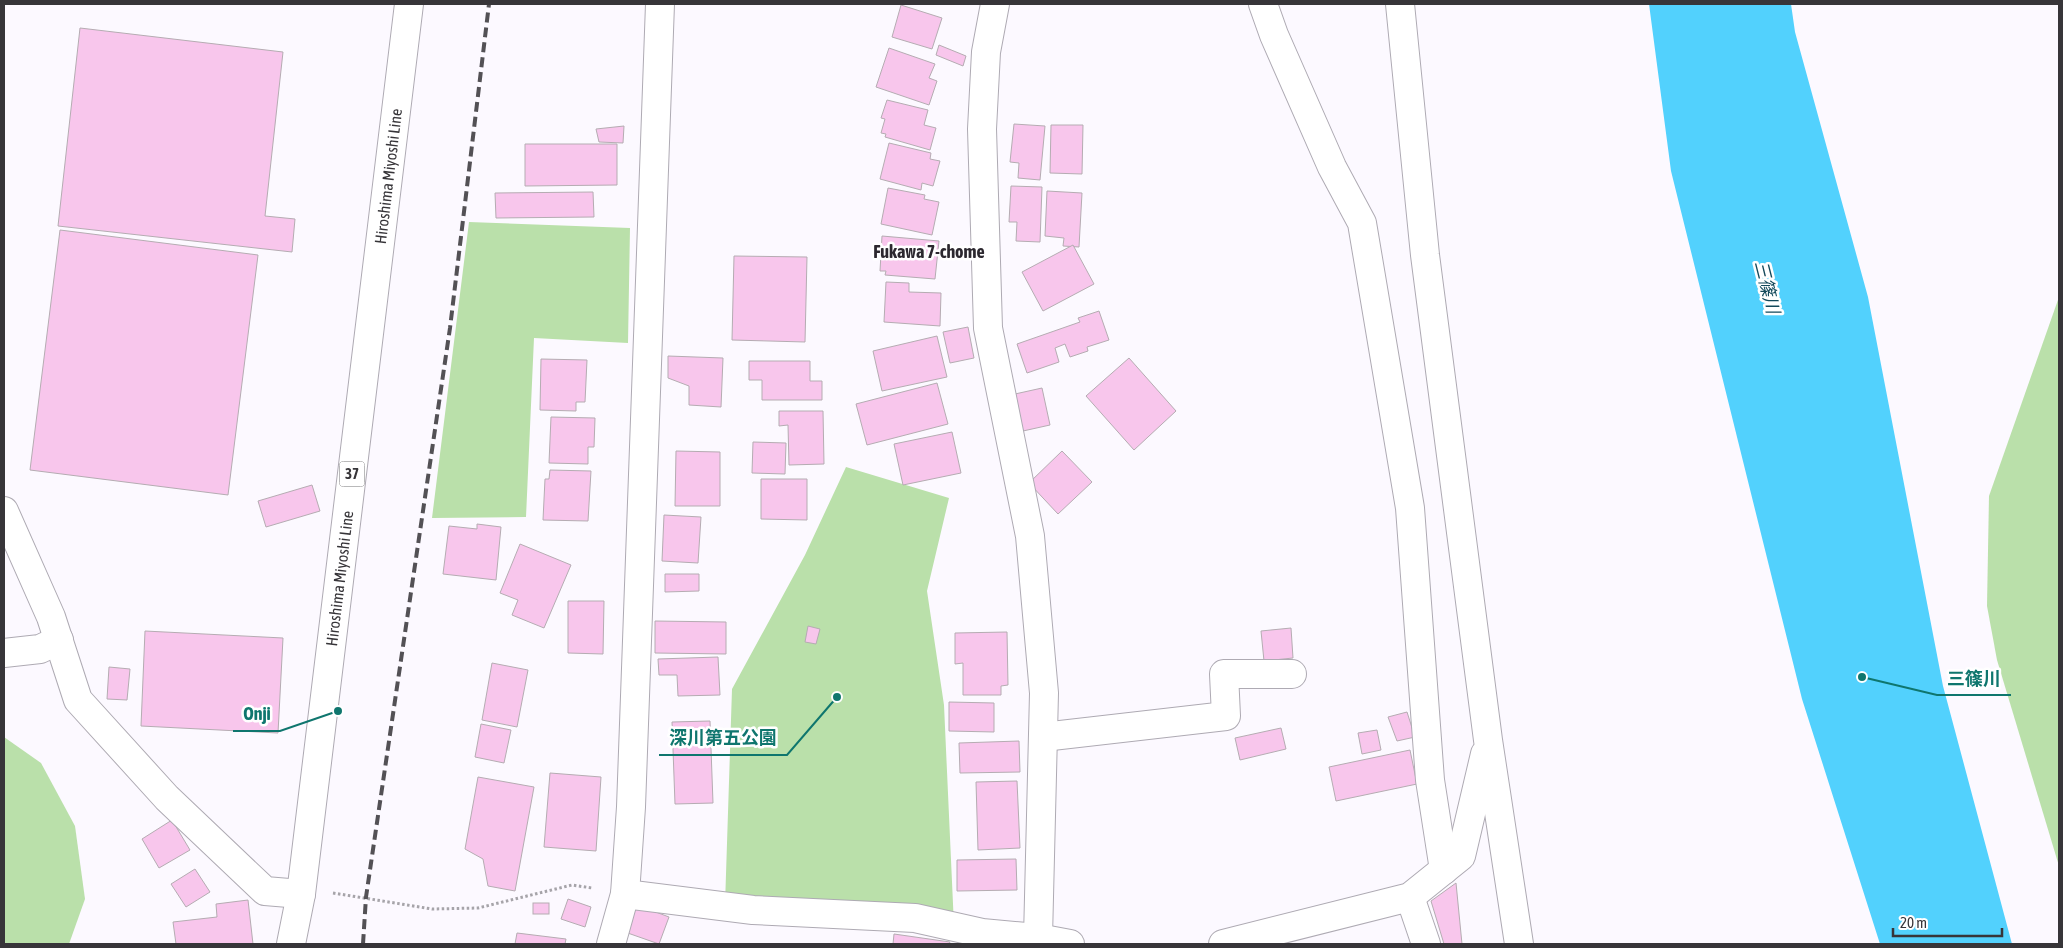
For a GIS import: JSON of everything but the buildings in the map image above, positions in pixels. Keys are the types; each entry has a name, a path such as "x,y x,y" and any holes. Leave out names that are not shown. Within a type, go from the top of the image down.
{"street":[{"name":"Hiroshima Miyoshi Line","path":"291,944 313,893 409,4"},
{"path":"611,944 625,894 631,807 660,4"},
{"path":"995,4 986,52 982,129 988,328 1030,536 1044,693 1038,938"},
{"path":"1263,4 1274,35 1332,167 1362,223 1410,508 1430,780 1444,870"},
{"path":"1400,4 1425,255 1488,740 1519,944"},
{"path":"4,511 59,640 78,700 167,798 265,890 313,893"},
{"path":"4,653 40,649 59,640"},
{"path":"1043,737 1226,716 1224,674 1292,674"},
{"path":"1223,944 1410,897 1461,856 1488,740"},
{"path":"625,894 753,910 914,918 981,938 1038,938 1070,944"},
{"path":"1410,897 1426,944"}],"path":[{"path":"313,893 366,897 432,909 478,908 572,885 625,894"}],"green space":[{"path":"469,222 630,228 628,343 534,338 526,517 432,518"},
{"path":"2059,297 2059,866 1997,660 1987,606 1989,496"},
{"path":"846,467 949,498 927,591 944,705 954,926 725,905 732,689 805,555"},
{"path":"4,737 41,763 75,826 85,899 69,944 4,944"}],"water":[{"path":"1649,4 1791,4 1795,32 1868,297 1943,686 2012,944 1880,944 1802,699 1671,171"}],"railway":[{"path":"363,944 366,897 450,328 489,4"}],"place":[{"name":"三篠川","path":"1862,677"},
{"name":"深川第五公園","path":"837,697"},
{"name":"Onji","path":"338,711"}],"district":[{"name":"Fukawa 7-chome","path":"929,252"}]}
